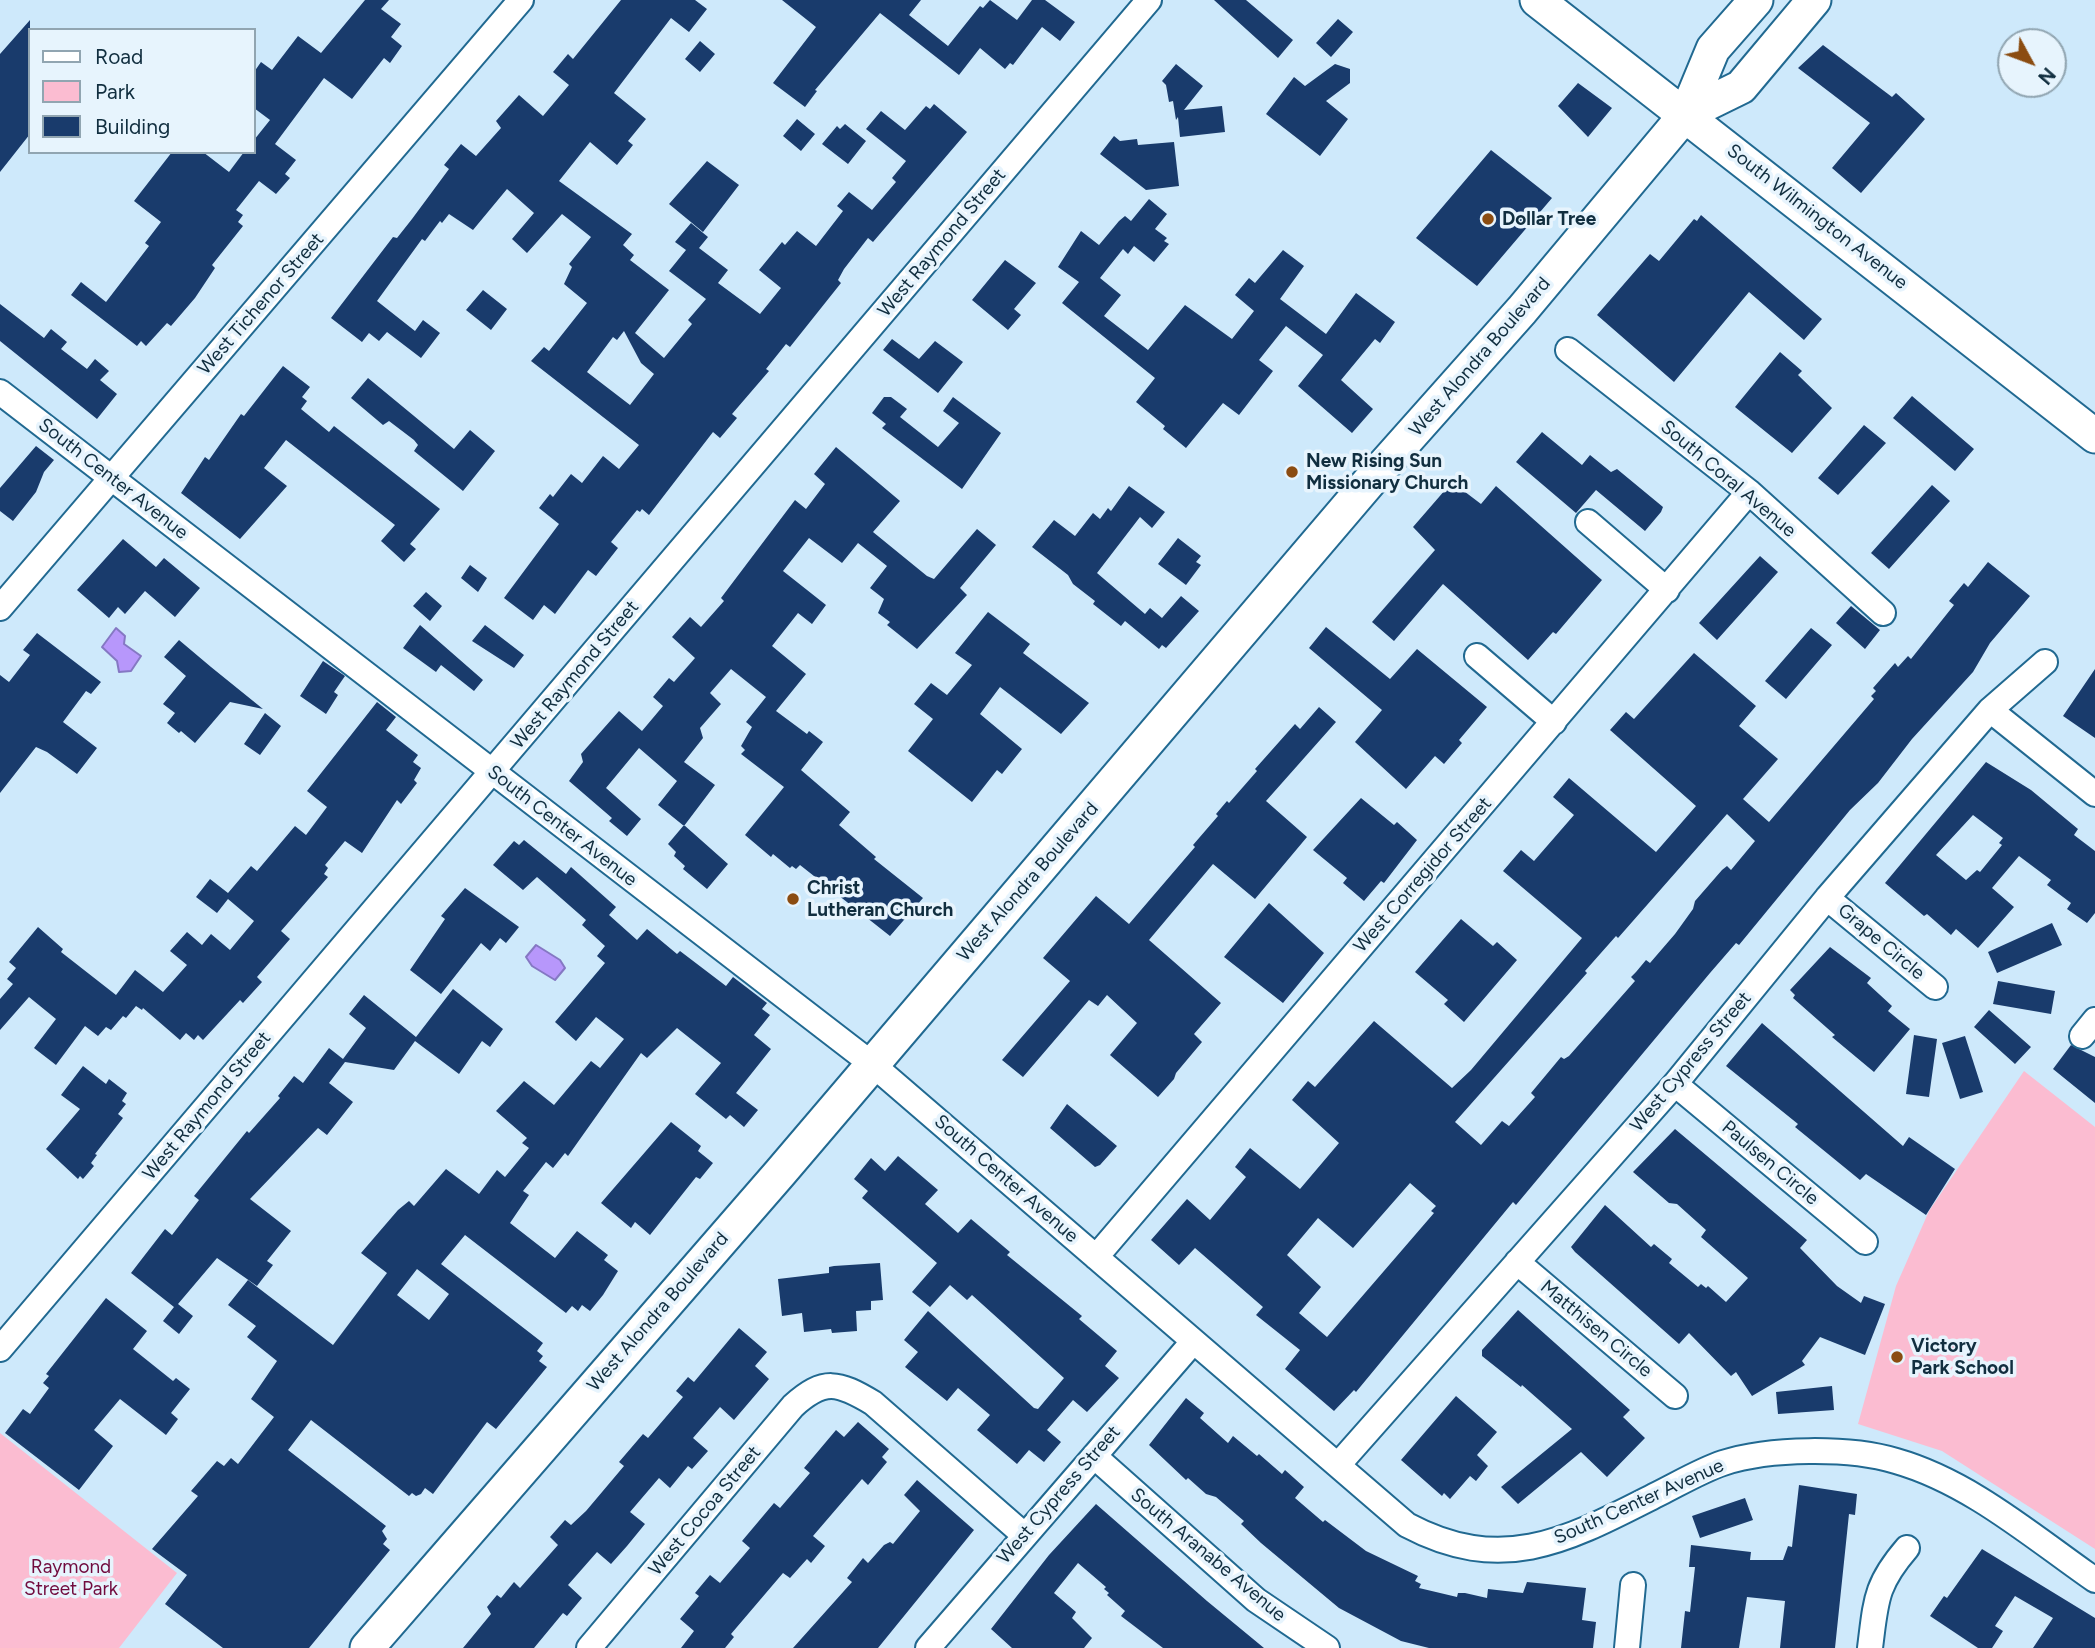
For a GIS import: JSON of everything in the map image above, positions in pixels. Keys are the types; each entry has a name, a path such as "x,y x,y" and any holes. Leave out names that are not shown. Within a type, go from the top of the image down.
{"main road":[{"name":"South Wilmington Avenue","path":"1537,0 2095,436"},
{"name":"West Alondra Boulevard","path":"367,1648 872,1064 1369,482 1522,310 1686,114 1713,49 1756,0"},
{"name":"West Alondra Boulevard","path":"1686,114 1741,87 1814,0"}],"street":[{"name":"West Tichenor Street","path":"0,608 521,0"},
{"name":"West Raymond Street","path":"0,1349 1149,0"},
{"name":"South Coral Avenue","path":"1568,351 1749,492 1883,613"},
{"name":"South Center Avenue","path":"0,392 872,1064 1192,1343 1407,1525 1437,1541 1469,1549 1507,1552 1547,1544 1595,1526 1722,1463 1759,1455 1801,1452 1894,1460 1932,1473 1976,1498 2095,1580"},
{"name":"West Corregidor Street","path":"1096,1257 1749,492"},
{"path":"1588,522 1667,590"},
{"path":"1477,656 1554,722"},
{"name":"West Cypress Street","path":"1338,1465 1675,1084 1828,898 1990,710 2045,662"},
{"path":"1990,710 2095,794"},
{"name":"Grape Circle","path":"1828,898 1935,987"},
{"name":"Paulsen Circle","path":"1675,1084 1865,1242"},
{"name":"Matthisen Circle","path":"1517,1262 1675,1396"},
{"name":"West Cypress Street","path":"936,1645 1023,1534 1192,1343"},
{"name":"West Cocoa Street","path":"589,1648 793,1406 810,1391 829,1384 849,1388 873,1402 1023,1534"},
{"name":"South Aranabe Avenue","path":"1094,1456 1256,1600 1327,1648"},
{"path":"1870,1648 1876,1594 1887,1570 1907,1548"},
{"path":"1627,1648 1633,1585"}],"green space":[{"path":"2024,1071 2095,1127 2095,1549 1942,1451 1858,1424 1896,1286 1929,1211"},
{"name":"Raymond Street Park","path":"0,1433 177,1573 119,1648 0,1648"}],"shaded area":[{"path":"116,628 125,636 124,644 141,656 131,671 119,672 117,661 102,647"},
{"path":"536,945 560,960 565,968 555,980 532,966 526,957"}],"building":[{"path":"365,0 389,0 381,9 401,24 391,37 402,46 390,63 384,58 352,99 324,78 275,144 296,160 285,174 290,178 276,194 259,181 236,210 243,215 238,222 243,226 212,265 215,268 195,298 171,326 167,323 146,346 141,341 137,346 71,295 81,282 106,302 149,246 145,243 161,222 134,201 170,154 206,154 229,172 242,154 256,154 256,138 270,120 256,110 256,69 261,62 272,70 298,36 321,53"},
{"path":"621,0 695,0 707,9 689,32 671,18 614,93 646,119 628,141 633,145 617,165 590,142 559,181 632,234 623,245 634,255 630,260 669,290 635,333 664,358 692,324 688,320 706,299 669,271 686,250 675,242 691,223 708,237 699,248 728,270 718,283 760,314 781,288 759,270 782,242 785,245 797,231 816,246 843,211 837,206 849,192 872,210 896,182 892,178 906,161 866,129 881,111 905,130 926,106 930,109 934,104 967,132 873,242 868,238 844,269 838,280 841,283 790,347 786,344 766,369 769,371 732,414 737,418 720,438 713,432 649,515 642,509 640,512 637,510 611,542 618,548 596,576 588,570 555,614 544,605 533,620 504,598 559,524 539,508 550,494 553,497 571,474 582,483 603,456 619,469 639,445 531,361 544,347 549,351 587,303 564,284 572,267 569,264 591,237 562,214 527,253 512,239 534,213 507,189 473,230 449,214 442,223 440,221 425,241 422,239 377,301 415,331 423,320 440,333 421,358 387,332 379,341 369,333 362,342 331,318 393,237 397,238 412,219 449,169 444,165 461,144 476,156 501,128 496,121 519,95 543,116 569,85 553,72 568,54 573,59","holes":["624,331 641,363 654,374 630,405 587,372 613,337 617,340"]},
{"path":"782,0 921,0 909,15 948,46 980,6 983,8 990,0 1017,20 1032,0 1045,0 1075,22 1060,41 1042,27 1013,65 1010,63 1005,69 980,48 959,75 880,13 815,90 817,91 805,107 773,83 816,27"},
{"path":"1214,0 1246,0 1293,40 1278,58"},
{"path":"1338,19 1353,32 1331,57 1316,43"},
{"path":"30,20 28,137 0,172 0,54"},
{"path":"700,41 715,54 700,72 685,59"},
{"path":"1823,45 1892,97 1896,93 1925,119 1861,193 1832,168 1870,123 1798,68"},
{"path":"1176,64 1203,86 1184,110 1222,106 1225,132 1180,137 1173,101 1169,102 1166,85 1162,81"},
{"path":"1335,64 1350,69 1350,83 1326,101 1348,119 1320,156 1266,114 1294,77 1305,86"},
{"path":"1578,83 1612,108 1588,137 1558,106"},
{"path":"797,119 815,134 801,151 783,136"},
{"path":"845,124 866,141 848,164 822,144 837,126 840,129"},
{"path":"1114,136 1120,141 1137,139 1138,145 1174,142 1179,186 1146,190 1100,154"},
{"path":"1491,150 1552,198 1477,286 1416,238"},
{"path":"707,161 739,185 703,232 669,204"},
{"path":"1149,199 1167,214 1155,229 1167,238 1164,241 1169,244 1154,262 1134,246 1128,254 1123,249 1100,278 1121,295 1104,316 1148,350 1185,305 1232,339 1254,311 1235,295 1249,278 1255,283 1283,250 1304,266 1280,299 1326,334 1356,293 1395,322 1380,343 1375,339 1341,380 1373,409 1352,433 1298,386 1323,355 1286,326 1259,360 1273,371 1239,415 1223,403 1186,448 1136,402 1155,378 1062,303 1079,282 1058,267 1081,231 1099,245 1119,221 1125,216 1131,221"},
{"path":"1701,215 1822,319 1804,340 1749,292 1674,382 1597,315 1650,254 1659,261 1694,219 1697,221"},
{"path":"1005,260 1036,283 1014,309 1021,315 1008,330 972,300"},
{"path":"483,290 507,309 491,330 466,310"},
{"path":"0,304 44,338 51,329 67,342 61,349 87,369 95,359 109,371 100,380 117,394 97,419 0,341"},
{"path":"892,339 919,359 935,341 963,362 938,393 883,350"},
{"path":"1780,352 1802,371 1798,375 1832,408 1792,453 1735,407"},
{"path":"283,366 310,387 302,397 307,401 301,409 329,432 334,426 440,509 410,544 416,549 404,562 381,541 395,525 286,440 264,468 287,486 240,539 181,493 205,457 209,460 241,414 244,416"},
{"path":"368,378 454,449 470,430 495,451 463,491 414,451 418,445 414,440 389,421 383,425 351,398"},
{"path":"1912,396 1974,449 1955,471 1893,418"},
{"path":"884,397 891,397 907,409 900,417 938,447 959,423 943,411 953,397 1001,433 962,489 882,428 886,424 872,413"},
{"path":"1864,425 1886,443 1838,495 1818,478"},
{"path":"1542,432 1582,465 1590,455 1611,472 1617,469 1663,507 1661,512 1645,531 1596,490 1576,513 1516,462"},
{"path":"36,446 54,460 44,472 36,492 13,521 0,511 0,488"},
{"path":"836,447 900,501 873,532 927,576 934,579 977,529 996,545 960,588 967,595 917,649 887,625 890,622 878,613 884,599 870,588 887,566 858,543 842,563 809,538 783,571 826,605 812,624 798,613 772,646 806,674 776,711 807,734 809,731 823,742 801,770 850,812 839,825 876,857 874,859 923,898 890,936 800,865 796,869 792,866 790,868 773,854 771,857 745,835 784,787 741,754 745,750 741,746 752,727 746,722 766,697 731,669 710,693 721,704 700,728 703,738 684,762 715,785 684,826 658,805 677,781 639,748 606,788 641,819 627,836 609,821 612,818 569,781 583,762 581,754 619,711 642,731 663,706 653,697 669,678 674,682 695,658 672,637 690,617 701,627 724,601 721,598 795,500 806,509 825,484 814,474"},
{"path":"1452,482 1481,504 1496,486 1602,580 1556,634 1553,632 1528,660 1443,584 1394,641 1372,622 1435,550 1413,527"},
{"path":"1932,485 1950,501 1889,569 1871,553"},
{"path":"1129,486 1165,512 1152,528 1140,517 1097,573 1145,614 1150,608 1162,618 1181,596 1199,611 1166,648 1162,645 1159,649 1125,621 1121,626 1093,604 1095,601 1073,584 1068,575 1032,547 1054,520 1075,536 1093,513 1100,519 1108,508 1111,511"},
{"path":"1178,538 1201,556 1196,562 1201,565 1186,585 1158,564"},
{"path":"123,539 156,567 164,558 200,588 175,617 145,591 125,614 118,607 109,618 77,590"},
{"path":"1760,556 1778,572 1717,640 1699,623"},
{"path":"1988,562 2030,596 1990,643 1973,672 1912,739 1878,783 1850,810 1739,945 1736,943 1710,973 1516,1205 1513,1202 1356,1392 1354,1390 1334,1411 1285,1369 1300,1350 1256,1315 1263,1307 1195,1248 1179,1265 1151,1240 1187,1199 1210,1220 1246,1177 1235,1167 1250,1148 1300,1189 1339,1143 1292,1100 1308,1081 1315,1087 1374,1021 1452,1088 1471,1070 1582,938 1503,871 1521,850 1534,861 1574,815 1553,797 1569,778 1656,852 1696,806 1610,730 1626,712 1634,719 1694,653 1756,706 1739,726 1778,759 1743,799 1769,822 1874,699 1871,696 1876,691 1873,688 1895,663 1898,667 1908,656 1911,659 1954,605 1949,601 1964,583 1968,587","holes":["1727,814 1755,841 1731,870 1727,866 1722,870 1695,901 1693,909 1675,934 1650,963 1646,960 1631,977 1635,981 1569,1056 1564,1059 1561,1057 1531,1093 1535,1097 1509,1126 1502,1121 1481,1145 1455,1122 1587,973 1585,971 1616,936 1618,938","1410,1183 1436,1206 1431,1211 1434,1213 1327,1337 1299,1313 1321,1287 1287,1255 1318,1218 1353,1248"]},
{"path":"470,565 487,578 478,592 461,578"},
{"path":"426,592 442,606 430,621 413,606"},
{"path":"1851,606 1880,630 1865,649 1836,623"},
{"path":"988,612 1030,644 1023,653 1089,703 1061,734 1000,687 980,714 1022,749 1002,774 997,770 972,802 908,751 933,719 914,704 931,683 947,695 972,665 955,653"},
{"path":"420,625 483,680 474,691 441,665 436,672 403,648"},
{"path":"485,625 524,655 514,668 472,641"},
{"path":"1326,627 1390,679 1417,649 1487,707 1459,740 1462,743 1444,764 1435,756 1406,789 1355,742 1382,710 1309,648"},
{"path":"1811,628 1832,645 1786,699 1765,681"},
{"path":"37,633 101,682 91,694 86,691 63,722 97,748 77,774 36,747 0,793 0,675 9,682 30,655 23,650"},
{"path":"179,640 263,709 230,702 195,743 181,731 179,733 167,723 175,713 163,704 186,676 164,657"},
{"path":"323,661 345,676 334,692 338,695 326,714 300,696"},
{"path":"2095,669 2095,738 2063,716"},
{"path":"377,702 396,717 386,730 418,755 413,762 421,768 414,780 417,783 401,804 397,800 362,853 345,841 325,865 328,868 324,874 328,877 281,931 290,939 257,977 262,982 243,1003 240,1000 203,1040 198,1035 194,1040 186,1033 180,1040 143,1008 142,1010 136,1006 111,1030 106,1027 98,1036 85,1026 56,1065 34,1048 56,1019 29,997 0,1030 0,999 13,984 7,979 16,968 9,962 38,927 63,949 61,952 116,995 135,970 163,992 187,965 170,951 187,932 202,945 211,934 230,950 254,921 228,899 217,913 196,897 210,879 228,893 251,866 257,871 295,826 306,835 327,807 307,791"},
{"path":"1319,707 1336,722 1266,801 1307,837 1255,899 1213,864 1149,940 1221,1003 1194,1034 1202,1042 1158,1097 1110,1055 1137,1023 1107,995 1098,1006 1089,1000 1023,1077 1002,1060 1070,981 1043,958 1096,896 1129,924 1195,847 1193,845 1218,816 1216,814 1257,771 1255,769 1295,724 1300,729"},
{"path":"265,713 281,726 260,755 244,744"},
{"path":"1986,762 2031,790 2078,829 2074,835 2095,851 2095,913 2087,923 2067,909 2071,903 2047,885 2051,880 2019,856 1992,888 2014,907 1978,948 1956,929 1951,935 1885,883","holes":["1973,815 2003,838 1999,843 2002,845 1980,872 1977,870 1966,880 1936,855"]},
{"path":"1361,798 1394,825 1397,822 1417,840 1384,883 1381,881 1364,901 1343,883 1347,878 1313,850"},
{"path":"684,825 728,864 707,889 683,869 685,866 674,856 676,852 668,844"},
{"path":"524,840 566,874 571,867 616,907 609,915 637,940 647,929 677,954 680,951 726,986 733,977 767,1003 762,1009 770,1015 754,1035 771,1049 736,1093 758,1110 744,1127 730,1115 726,1119 695,1094 721,1063 677,1028 647,1058 641,1053 568,1156 565,1153 553,1168 546,1162 523,1191 529,1195 510,1223 555,1258 577,1231 608,1255 604,1260 618,1271 603,1295 590,1311 582,1305 578,1311 572,1306 566,1313 465,1235 441,1264 543,1343 537,1351 543,1356 539,1361 547,1367 496,1429 487,1422 433,1494 425,1488 421,1494 416,1496 412,1493 409,1496 311,1420 288,1450 386,1526 382,1531 387,1539 383,1544 390,1550 309,1648 223,1648 165,1604 187,1575 152,1549 198,1496 191,1491 217,1461 224,1466 231,1458 238,1464 274,1417 251,1399 277,1361 247,1337 256,1326 228,1305 248,1280 333,1345 387,1273 361,1253 398,1210 409,1201 414,1206 446,1169 479,1194 497,1170 505,1177 529,1148 522,1143 527,1138 496,1111 524,1081 554,1105 591,1061 600,1068 624,1039 596,1017 576,1041 555,1022 605,963 597,956 605,946 582,925 586,920 537,877 523,890 493,865 514,841 519,845","holes":["417,1269 449,1294 429,1320 397,1295"]},
{"path":"465,888 519,927 506,943 500,938 490,951 481,943 441,994 410,970 445,919 441,916"},
{"path":"1269,903 1324,953 1283,1003 1224,957"},
{"path":"1461,919 1493,946 1497,942 1517,960 1464,1022 1444,1004 1448,1000 1415,972"},
{"path":"2052,923 2062,945 1997,973 1988,952"},
{"path":"1830,947 1871,978 1867,983 1892,1006 1888,1011 1910,1029 1874,1072 1832,1037 1835,1035 1793,998 1795,995 1790,990"},
{"path":"1998,981 2055,991 2051,1014 1993,1004"},
{"path":"453,989 503,1029 490,1047 482,1041 459,1074 415,1041 394,1070 345,1062 329,1083 353,1102 327,1135 318,1128 250,1199 291,1231 267,1261 273,1265 257,1286 217,1258 178,1304 193,1316 179,1334 163,1321 174,1307 131,1273 165,1229 172,1235 199,1200 194,1196 247,1131 249,1133 280,1098 278,1096 294,1076 303,1083 329,1048 343,1059 366,1028 349,1014 364,995 416,1037"},
{"path":"1989,1010 2031,1047 2015,1064 1974,1027"},
{"path":"1762,1023 1903,1146 1909,1137 1955,1169 1926,1215 1866,1174 1860,1180 1795,1127 1798,1124 1726,1066"},
{"path":"1914,1035 1937,1039 1929,1097 1906,1094"},
{"path":"1965,1036 1983,1092 1960,1099 1942,1043"},
{"path":"2071,1045 2095,1057 2095,1103 2053,1069"},
{"path":"83,1066 106,1084 109,1079 127,1093 122,1101 126,1104 118,1114 123,1118 95,1154 97,1155 91,1163 94,1166 83,1179 80,1176 78,1179 46,1149 80,1109 61,1095"},
{"path":"1067,1104 1117,1146 1100,1165 1095,1167 1050,1128"},
{"path":"671,1122 701,1146 698,1151 713,1163 700,1179 696,1177 650,1235 635,1222 631,1228 601,1203"},
{"path":"1675,1129 1807,1240 1800,1248 1837,1286 1861,1303 1864,1296 1885,1304 1865,1355 1820,1337 1802,1361 1805,1365 1752,1396 1736,1372 1731,1376 1689,1333 1679,1344 1575,1252 1571,1247 1605,1205 1651,1247 1654,1244 1672,1259 1669,1263 1698,1287 1701,1284 1706,1288 1708,1286 1726,1302 1748,1278 1701,1237 1706,1230 1677,1204 1669,1203 1633,1172"},
{"path":"898,1156 938,1190 925,1204 958,1233 971,1219 1010,1252 1007,1255 1082,1316 1079,1319 1117,1351 1105,1366 1119,1378 1087,1412 1073,1400 1047,1430 1061,1442 1044,1462 1029,1450 1017,1464 977,1430 990,1415 958,1388 947,1401 905,1367 918,1352 904,1340 928,1311 1034,1408 1038,1409 1064,1378 972,1295 967,1300 950,1285 930,1307 912,1292 937,1263 862,1198 868,1191 854,1179 871,1158 885,1171"},
{"path":"880,1263 883,1300 871,1301 871,1310 856,1311 857,1331 832,1333 831,1329 804,1332 802,1313 782,1316 778,1279 829,1273 829,1267 834,1266"},
{"path":"106,1298 147,1331 133,1349 173,1381 176,1378 190,1389 171,1413 178,1419 166,1435 120,1399 94,1430 113,1446 79,1490 5,1433 23,1409 30,1414 49,1388 43,1383 49,1376 46,1374"},
{"path":"1518,1310 1630,1410 1623,1417 1645,1438 1607,1477 1581,1452 1518,1504 1501,1487 1572,1429 1522,1385 1521,1387 1482,1356 1482,1350"},
{"path":"739,1328 767,1352 755,1366 769,1379 734,1420 720,1407 693,1438 708,1451 692,1469 688,1466 670,1488 659,1478 630,1512 645,1524 627,1546 611,1564 597,1552 568,1585 582,1598 567,1616 563,1613 534,1648 463,1648 491,1614 487,1607 497,1595 501,1598 514,1582 520,1588 558,1545 550,1537 565,1520 571,1525 586,1511 624,1466 619,1462 643,1434 648,1438 683,1397 676,1391 688,1377 694,1382"},
{"path":"1832,1386 1834,1410 1778,1414 1776,1392"},
{"path":"1456,1396 1497,1432 1477,1455 1488,1466 1476,1481 1470,1476 1450,1499 1444,1493 1442,1496 1401,1460"},
{"path":"1186,1398 1204,1413 1200,1418 1228,1443 1233,1436 1282,1474 1285,1470 1304,1487 1295,1498 1323,1522 1325,1520 1366,1551 1418,1576 1415,1581 1421,1584 1419,1588 1457,1597 1458,1593 1465,1593 1487,1598 1488,1589 1523,1593 1527,1582 1586,1588 1582,1620 1596,1622 1593,1648 1429,1648 1401,1641 1339,1608 1261,1543 1241,1524 1244,1521 1216,1497 1206,1494 1188,1478 1186,1480 1149,1445"},
{"path":"858,1422 889,1449 882,1457 887,1462 868,1485 862,1479 813,1536 825,1546 811,1563 807,1559 790,1578 783,1573 731,1634 734,1637 725,1648 681,1648 694,1631 680,1619 699,1596 695,1593 710,1575 720,1583 750,1548 742,1541 774,1503 780,1508 810,1473 804,1468 836,1430 844,1437"},
{"path":"917,1480 974,1530 878,1648 793,1648 852,1582 847,1578 863,1558 868,1563 884,1545 890,1542 893,1544 920,1511 904,1495"},
{"path":"1799,1485 1857,1494 1855,1515 1849,1514 1835,1648 1780,1648 1785,1601 1747,1597 1739,1648 1681,1648 1685,1611 1690,1612 1695,1567 1689,1567 1691,1545 1751,1552 1750,1560 1783,1560 1788,1546 1792,1547"},
{"path":"1745,1498 1753,1520 1700,1538 1692,1516"},
{"path":"1096,1504 1264,1648 1163,1648 1121,1616 1125,1611 1107,1595 1109,1593 1104,1589 1106,1587 1078,1563 1054,1593 1076,1612 1072,1618 1092,1638 1084,1648 1012,1648 991,1629 1049,1555"},
{"path":"1982,1549 2095,1618 2095,1648 2033,1648 2053,1618 2015,1596 1995,1626 2003,1631 1992,1648 1978,1648 1930,1616 1944,1596 1947,1598"}],"place":[{"name":"Dollar Tree","path":"1488,219"},
{"name":"New Rising Sun Missionary Church","path":"1292,472"},
{"name":"Christ Lutheran Church","path":"793,899"},
{"name":"Victory Park School","path":"1897,1357"}]}
